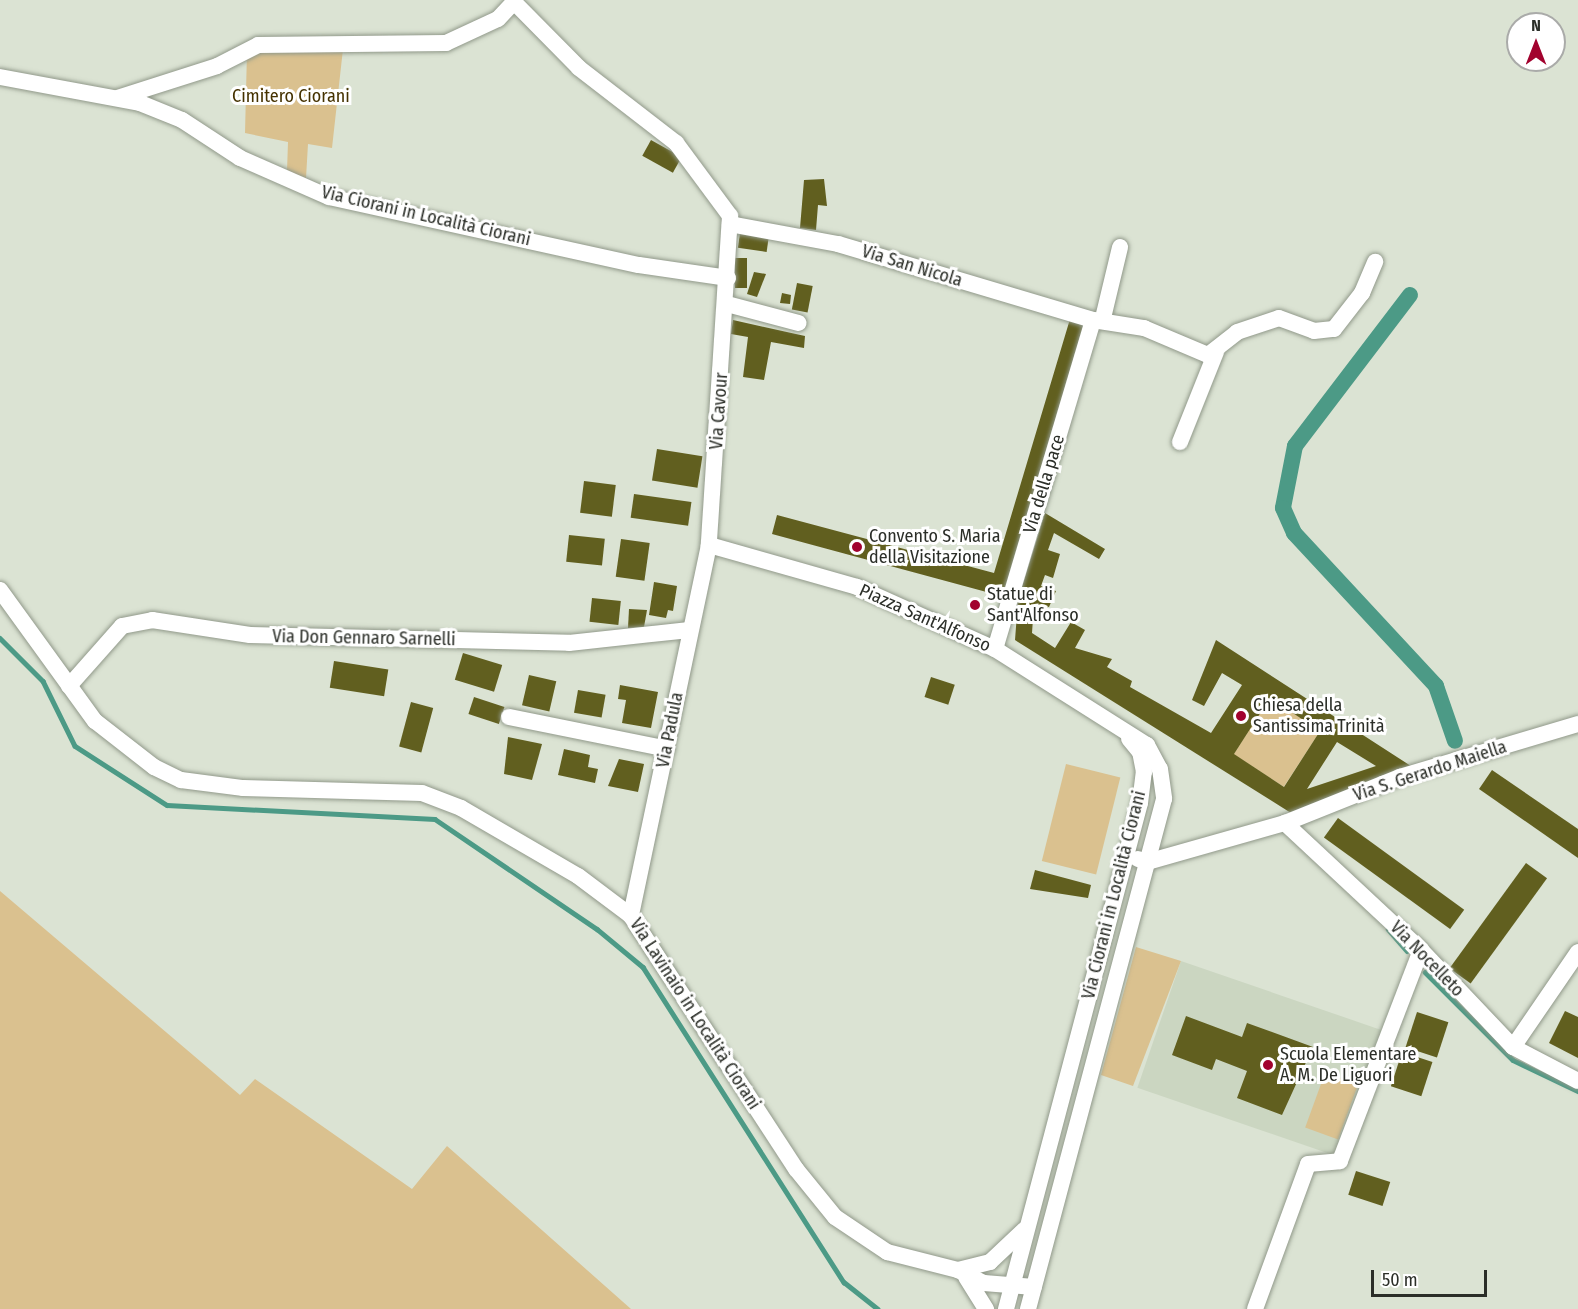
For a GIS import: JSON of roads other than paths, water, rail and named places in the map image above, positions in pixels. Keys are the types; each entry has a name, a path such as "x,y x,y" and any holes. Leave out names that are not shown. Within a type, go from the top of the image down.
{"street":[{"path":"117,98 217,66 258,45 446,43 498,19 514,2 579,68 676,143 730,216 730,224"},
{"name":"Via Ciorani in Località Ciorani","path":"0,77 117,98 182,120 240,158 329,197 639,265 728,278"},
{"name":"Via Cavour","path":"709,545 727,304 730,224"},
{"name":"Via San Nicola","path":"730,224 838,244 1216,352"},
{"name":"Via della pace","path":"995,649 1120,247"},
{"path":"1180,442 1216,352 1237,332 1279,318 1314,331 1334,328 1362,293 1375,262"},
{"path":"727,304 799,323"},
{"name":"Via Padula","path":"632,916 689,630 709,545"},
{"name":"Piazza Sant'Alfonso","path":"709,545 857,587 995,649 1122,732"},
{"name":"Via Lavinaio in Località Ciorani","path":"0,590 69,687 124,750 181,780 243,788 422,793 461,808 578,876 632,916 796,1168 835,1217 887,1252 964,1271 991,1284 1013,1282 1034,1287"},
{"name":"Via Don Gennaro Sarnelli","path":"69,687 122,626 152,620 250,636 569,643 689,630"},
{"path":"509,717 667,749"},
{"name":"Via S. Gerardo Maiella","path":"1147,862 1285,824 1400,777 1578,724"},
{"name":"Via Ciorani in Località Ciorani","path":"1006,1309 1126,856 1144,772 1140,752 1122,732"},
{"name":"Via Ciorani in Località Ciorani","path":"1028,1309 1164,798 1160,769 1148,745 1122,732"},
{"name":"Via Nocelleto","path":"1285,824 1421,950 1513,1047 1578,1081"},
{"path":"1126,856 1147,862"},
{"path":"1255,1309 1308,1164 1340,1161 1421,950"},
{"path":"1513,1047 1578,952"},
{"path":"986,1309 964,1271 990,1262 1010,1248 1028,1224"}],"waterway":[{"path":"1410,295 1295,446 1283,508 1294,533 1436,686 1455,741"},
{"path":"0,638 43,681 75,746 167,805 435,819 597,929 643,967 844,1282 878,1309"},
{"path":"1388,929 1407,951"},
{"path":"1425,972 1513,1060 1578,1091"}],"place":[{"name":"Convento S. Maria della Visitazione","path":"857,547"},
{"name":"Statue di Sant'Alfonso","path":"975,605"},
{"name":"Chiesa della Santissima Trinità","path":"1241,716"},
{"name":"Scuola Elementare A. M. De Liguori","path":"1268,1065"}],"park label":[{"name":"Cimitero Ciorani","path":"291,96"}]}
